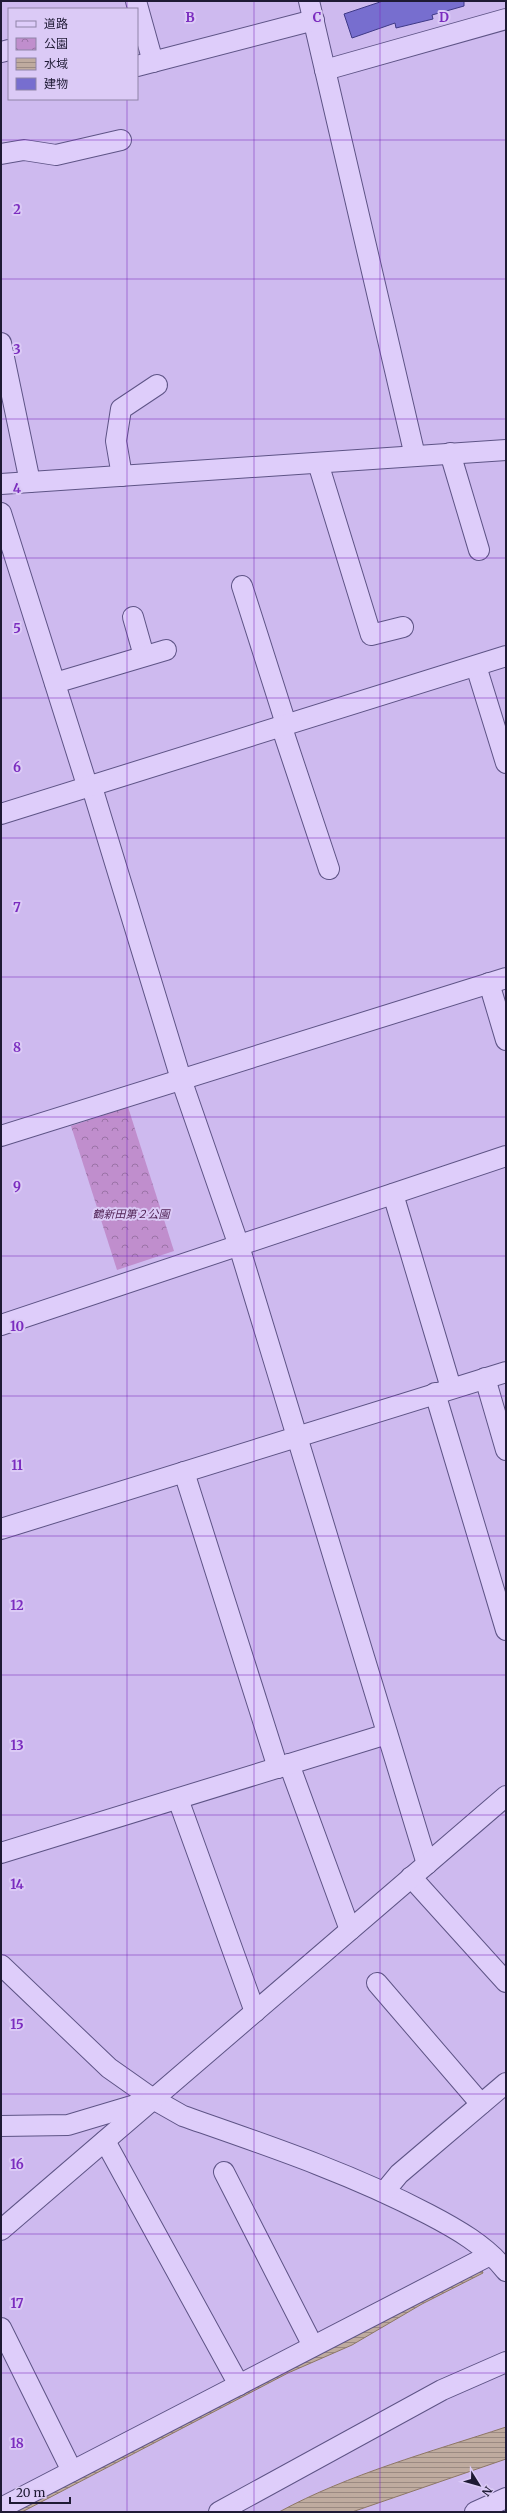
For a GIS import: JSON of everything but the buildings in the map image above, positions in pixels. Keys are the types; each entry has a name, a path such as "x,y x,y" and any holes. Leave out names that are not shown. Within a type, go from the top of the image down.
{"street":[{"path":"309,1 415,456"},
{"path":"138,12 145,64 314,20"},
{"path":"325,70 506,19"},
{"path":"1,154 24,150 56,155 121,140"},
{"path":"1,343 30,482"},
{"path":"122,476 116,441 121,409 157,386"},
{"path":"1,484 506,450"},
{"path":"450,454 479,550"},
{"path":"318,462 371,635 403,626"},
{"path":"1,513 89,785 181,1079 239,1246 427,1864"},
{"path":"242,586 329,870"},
{"path":"133,617 144,656"},
{"path":"55,683 166,650"},
{"path":"1,814 89,785 506,656"},
{"path":"476,666 506,763"},
{"path":"1,1136 497,981 506,1040"},
{"path":"1,1325 506,1156"},
{"path":"393,1194 506,1630"},
{"path":"1,1529 506,1372"},
{"path":"485,1378 505,1442"},
{"path":"184,1472 284,1766 350,1930"},
{"path":"1,1853 387,1734"},
{"path":"1,2230 506,1796"},
{"path":"178,1798 255,2012"},
{"path":"411,1877 506,1982"},
{"path":"1,1965 109,2068 153,2099 183,2116 385,2191 447,2224 490,2255 506,2271"},
{"path":"377,1983 481,2104"},
{"path":"385,2191 399,2174 506,2083"},
{"path":"1,2126 68,2125 153,2099"},
{"path":"105,2141 239,2385"},
{"path":"224,2172 313,2346"},
{"path":"1,2508 490,2255"},
{"path":"1,2328 72,2471"},
{"path":"219,2512 442,2390 506,2362"},
{"path":"475,2512 506,2498"}],"green space":[{"name":"鶴新田第２公園","path":"128,1107 174,1251 117,1270 71,1126"}],"water":[{"path":"480,2265 483,2273 422,2304 352,2345 288,2373 22,2512 2,2512"},
{"path":"506,2427 506,2459 352,2512 279,2512 306,2498 362,2475"}]}
